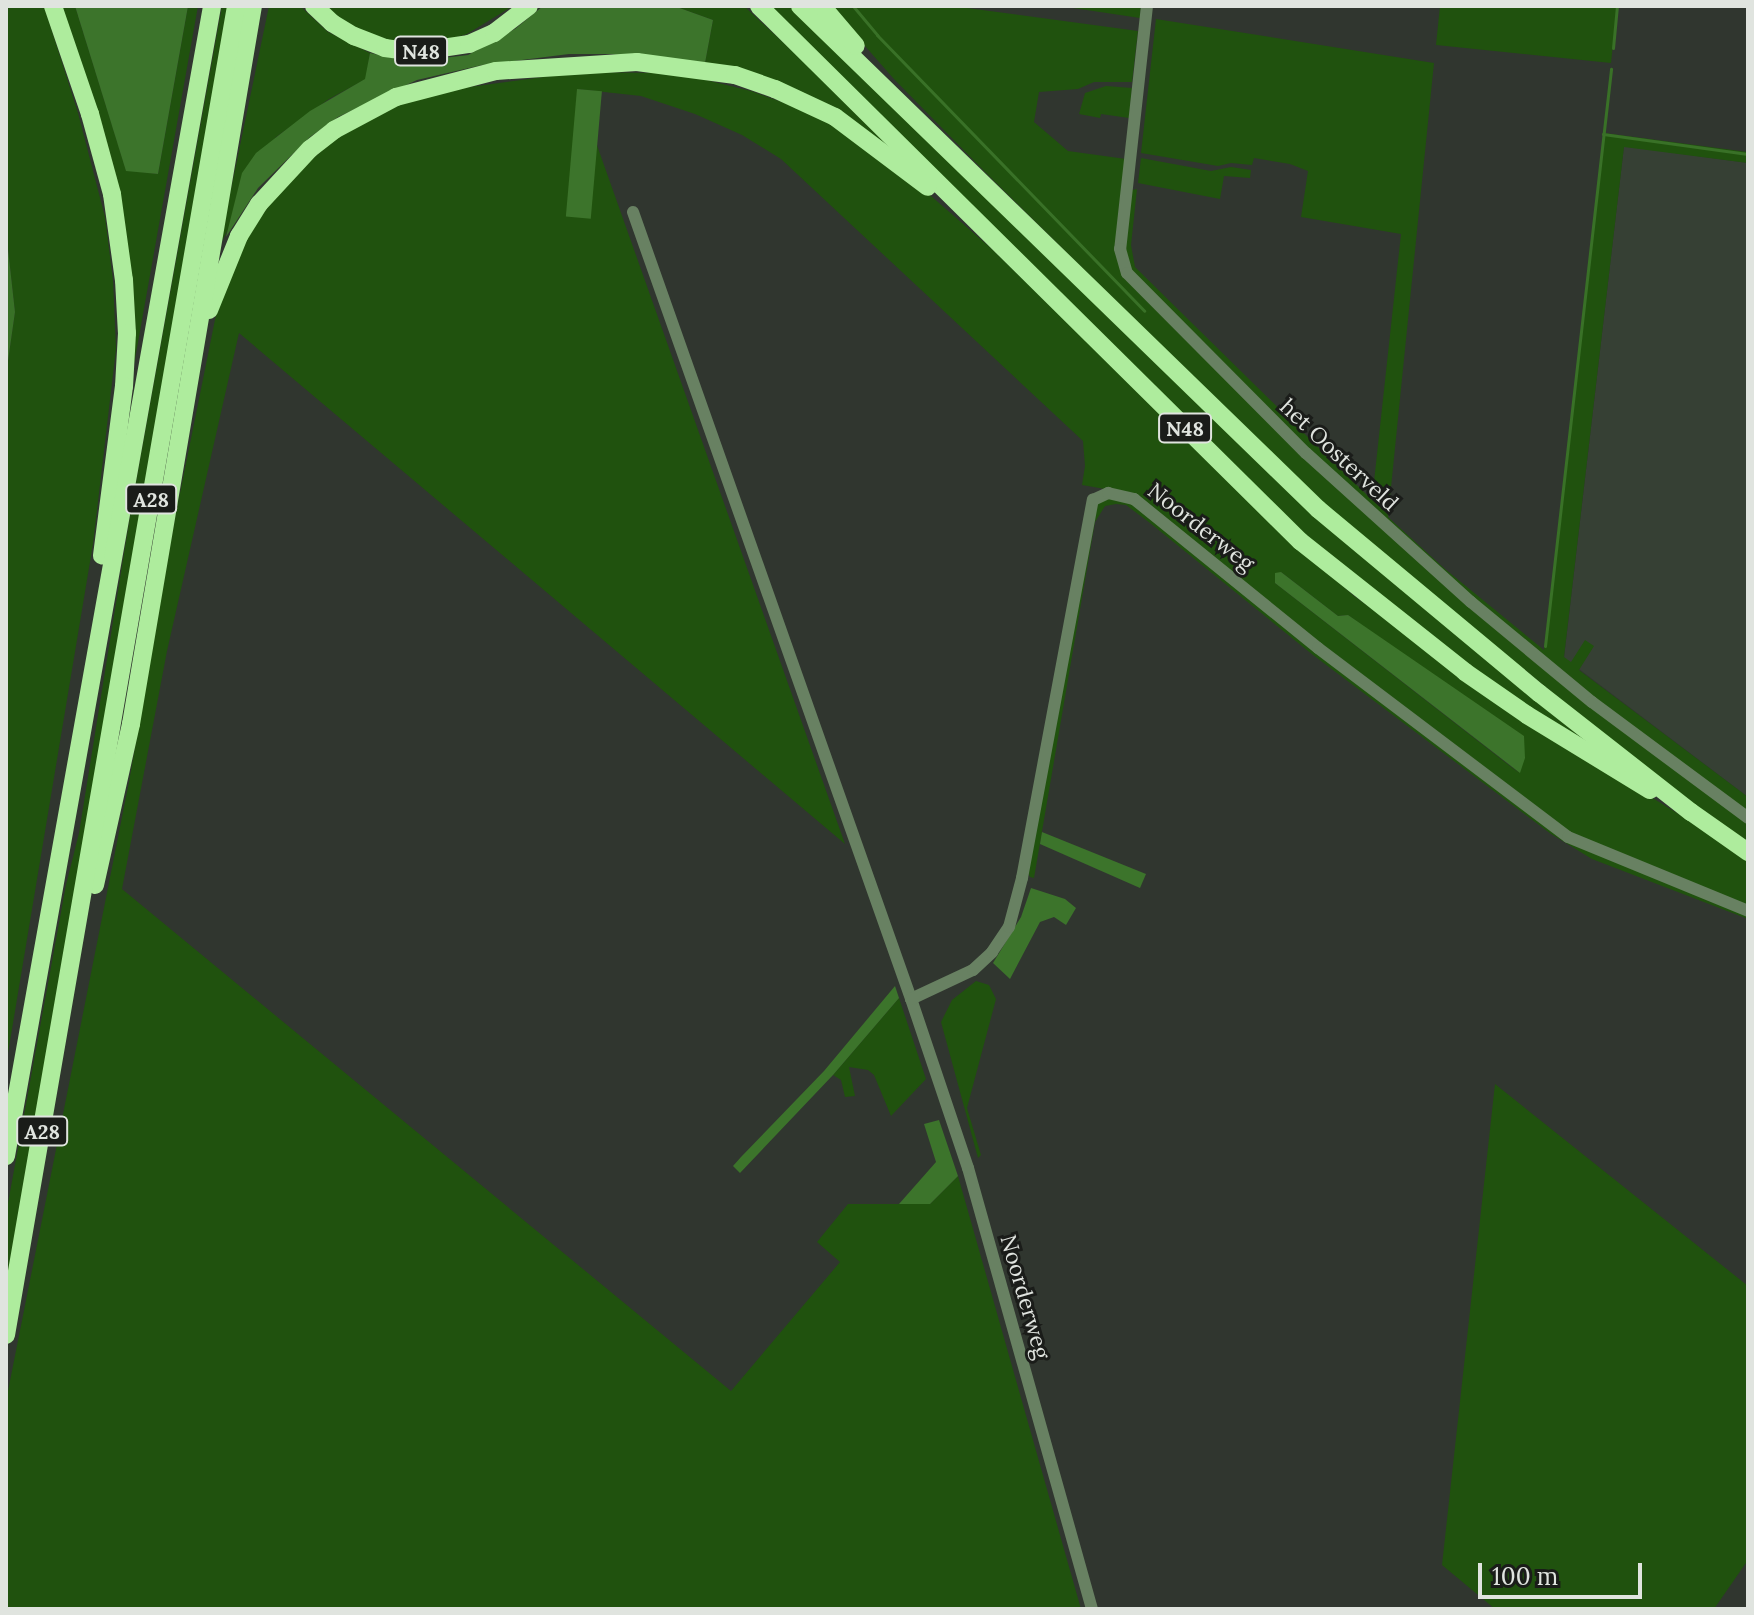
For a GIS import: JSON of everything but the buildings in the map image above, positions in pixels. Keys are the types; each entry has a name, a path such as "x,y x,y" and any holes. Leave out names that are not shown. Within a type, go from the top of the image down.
{"highway":[{"name":"A28","path":"53,6 90,114 112,194 127,333 93,670"},
{"name":"A28","path":"6,1156 212,6"},
{"name":"A28","path":"6,1335 236,6"},
{"name":"A28","path":"66,992 108,836 131,724 253,6"},
{"name":"N48","path":"314,6 332,23 354,36 385,48 415,52 469,44 494,33 529,6"},
{"name":"N48","path":"759,6 1222,465 1323,560 1465,672 1516,708 1618,773 1691,812"},
{"name":"N48","path":"800,6 1318,509 1446,618 1691,812 1748,852"},
{"name":"N48","path":"822,6 908,110"},
{"name":"A28","path":"194,351 239,236 259,204 310,149 334,130 396,97 496,71 637,62 713,71 775,89 822,110 859,133 997,240"}],"street":[{"name":"het Oosterveld","path":"1147,6 1120,249 1127,273 1306,453 1471,602 1592,702 1748,818"},
{"name":"Noorderweg","path":"633,212 968,1168 1092,1609"},
{"name":"Noorderweg","path":"911,999 973,970 992,952 1009,927 1022,878 1088,511 1093,500 1108,493 1134,499 1318,648 1568,837 1748,911"}],"shaded area":[{"path":"6,6 44,6 78,113 105,217 113,280 116,349 93,544 6,1065 6,375 15,312 6,231"},
{"path":"58,6 75,6 126,170 158,174 188,6 198,6 127,404 130,302"},
{"path":"75,6 188,6 158,174 126,171"},
{"path":"222,6 228,6 6,1298 6,1214 66,885 79,833 132,504"},
{"path":"269,6 300,6 328,32 370,53 366,79 329,99 276,137 219,247"},
{"path":"324,6 513,6 467,34 440,42 411,43 387,40 353,28"},
{"path":"543,6 674,6 713,20 705,63 611,54 569,54 482,65 417,80 338,117 310,137 258,188 226,237 242,173 256,153 310,111 365,79 370,53 410,62 468,55 515,29"},
{"path":"674,6 744,6 905,156 705,63 713,20"},
{"path":"764,6 793,6 1090,299 1623,762 1537,718 1309,540"},
{"path":"830,6 952,6 1138,31 1132,82 1094,82 1078,89 1039,92 1034,122 1068,151 1126,159 1119,266 1390,535 1748,821 1748,844 1646,769 1324,506 987,174 893,78"},
{"path":"1060,6 1141,6 1140,18"},
{"path":"1440,6 1617,6 1611,63 1436,45"},
{"path":"1156,19 1434,63 1388,517 1445,569 1544,650 1604,133 1748,152 1748,163 1624,147 1564,657 1571,662 1585,640 1594,646 1579,670 1748,797 1748,815 1550,665 1340,480 1130,271 1124,258 1132,190 1137,189 1131,245 1135,267 1372,500 1401,234 1301,217 1308,171 1290,164 1254,158 1252,165 1231,163 1218,166 1141,153"},
{"path":"581,72 658,73 702,79 751,91 810,112 841,129 923,189 993,250 1281,531 1354,596 1537,727 1690,821 1748,861 1748,907 1574,837 1321,646 1128,493 1082,485 1085,466 1083,441 781,159 742,135 695,114 641,96 577,89 845,844 239,333 167,651 122,889 731,1391 840,1262 817,1242 848,1204 930,1204 958,1176 1081,1609 6,1609 6,1401 129,782 175,518 224,275 249,232 291,177 332,142 372,116 417,98 462,88","holes":["1281,572 1338,616 1348,615 1367,629 1519,773 1275,583"]},
{"path":"1106,86 1132,88 1129,118 1079,114 1085,93"},
{"path":"577,89 602,91 591,219 566,217"},
{"path":"1624,146 1748,163 1748,797 1579,669 1593,647 1571,663 1564,658"},
{"path":"1141,158 1211,171 1231,167 1251,170 1250,178 1224,176 1220,199 1138,183"},
{"path":"6,231 15,312 6,375"},
{"path":"1105,498 1128,499 1566,839 1748,914 1748,919 1592,859 1551,834 1313,655 1150,523 1126,505 1116,504 1105,506 1095,522 1034,878 1030,877 1027,871 1097,505"},
{"path":"1281,572 1338,616 1348,615 1524,736 1525,758 1520,773 1275,583 1275,573"},
{"path":"1042,832 1146,874 1140,888 1040,844"},
{"path":"1031,888 1065,899 1076,908 1066,925 1054,917 1040,922 1010,979 993,963 1021,917"},
{"path":"976,981 989,985 996,999 967,1108 981,1155 978,1158 941,1022 952,1000"},
{"path":"895,986 899,998 833,1075 740,1173 733,1166 824,1071"},
{"path":"899,998 926,1079 891,1116 874,1075 868,1070 849,1067 855,1096 845,1097 841,1080 833,1075"},
{"path":"1495,1084 1748,1286 1748,1560 1714,1609 1495,1609 1442,1565"},
{"path":"939,1120 958,1176 930,1204 899,1204 936,1162 924,1124"}],"waterway":[{"path":"853,6 877,35 1144,311"},
{"path":"1613,48 1617,6"},
{"path":"1545,646 1611,69"},
{"path":"1603,134 1748,154"}]}
